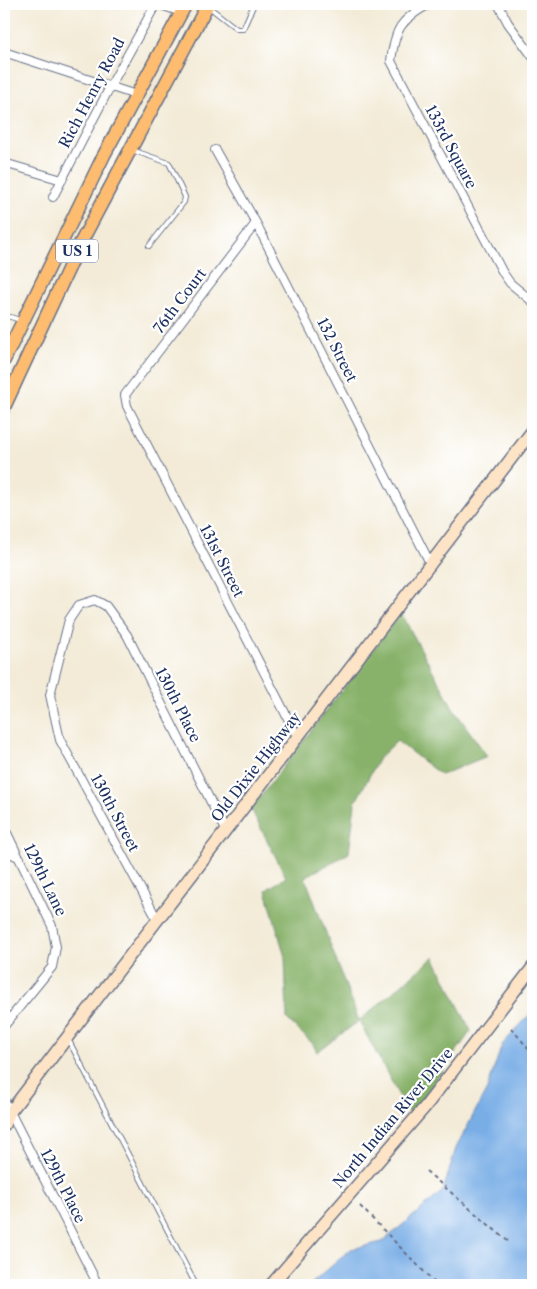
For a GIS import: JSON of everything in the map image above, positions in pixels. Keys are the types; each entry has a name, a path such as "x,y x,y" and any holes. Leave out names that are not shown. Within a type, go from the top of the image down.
{"main road":[{"name":"US 1","path":"4,407 80,244 208,5"},
{"name":"US 1","path":"4,360 136,95 183,8"}],"street":[{"path":"157,4 183,8"},
{"name":"Rich Henry Road","path":"53,197 111,85 157,4"},
{"name":"133rd Square","path":"429,4 411,14 394,35 391,61 503,273 510,283 533,302"},
{"path":"498,4 508,24 533,57"},
{"path":"4,52 111,85 136,95"},
{"name":"132 Street","path":"214,150 256,223 431,565"},
{"path":"4,163 62,180"},
{"name":"76th Court","path":"125,395 256,223"},
{"name":"131st Street","path":"125,395 127,406 298,738"},
{"name":"Old Dixie Highway","path":"4,1125 10,1112 67,1037 533,430"},
{"name":"130th Street","path":"96,600 79,605 69,620 50,695 54,717 60,740 157,919"},
{"name":"130th Place","path":"96,600 106,606 127,636 225,830"},
{"name":"129th Lane","path":"4,827 52,926 56,947 52,967 4,1026"},
{"path":"4,854 8,852 20,858"},
{"name":"North Indian River Drive","path":"272,1285 425,1107 533,967"},
{"name":"129th Place","path":"4,1100 98,1285"}],"lane":[{"path":"208,5 237,30 243,28 254,4"},
{"path":"130,149 169,163 185,198 149,246"},
{"path":"4,315 22,321"},
{"path":"67,1037 196,1285"}],"path":[{"path":"511,1028 533,1054"},
{"path":"426,1171 510,1243"},
{"path":"360,1206 437,1285"}],"green space":[{"path":"401,613 455,711 487,756 441,775 397,741 379,758 355,803 349,853 305,877 359,1021 317,1052 313,1044 287,1019 285,957 266,890 286,877 251,809"},
{"path":"434,957 471,1031 410,1116 359,1021"}],"water":[{"path":"533,1011 533,1285 310,1285 351,1249 382,1242 443,1191 456,1148 487,1089 502,1045"}]}
